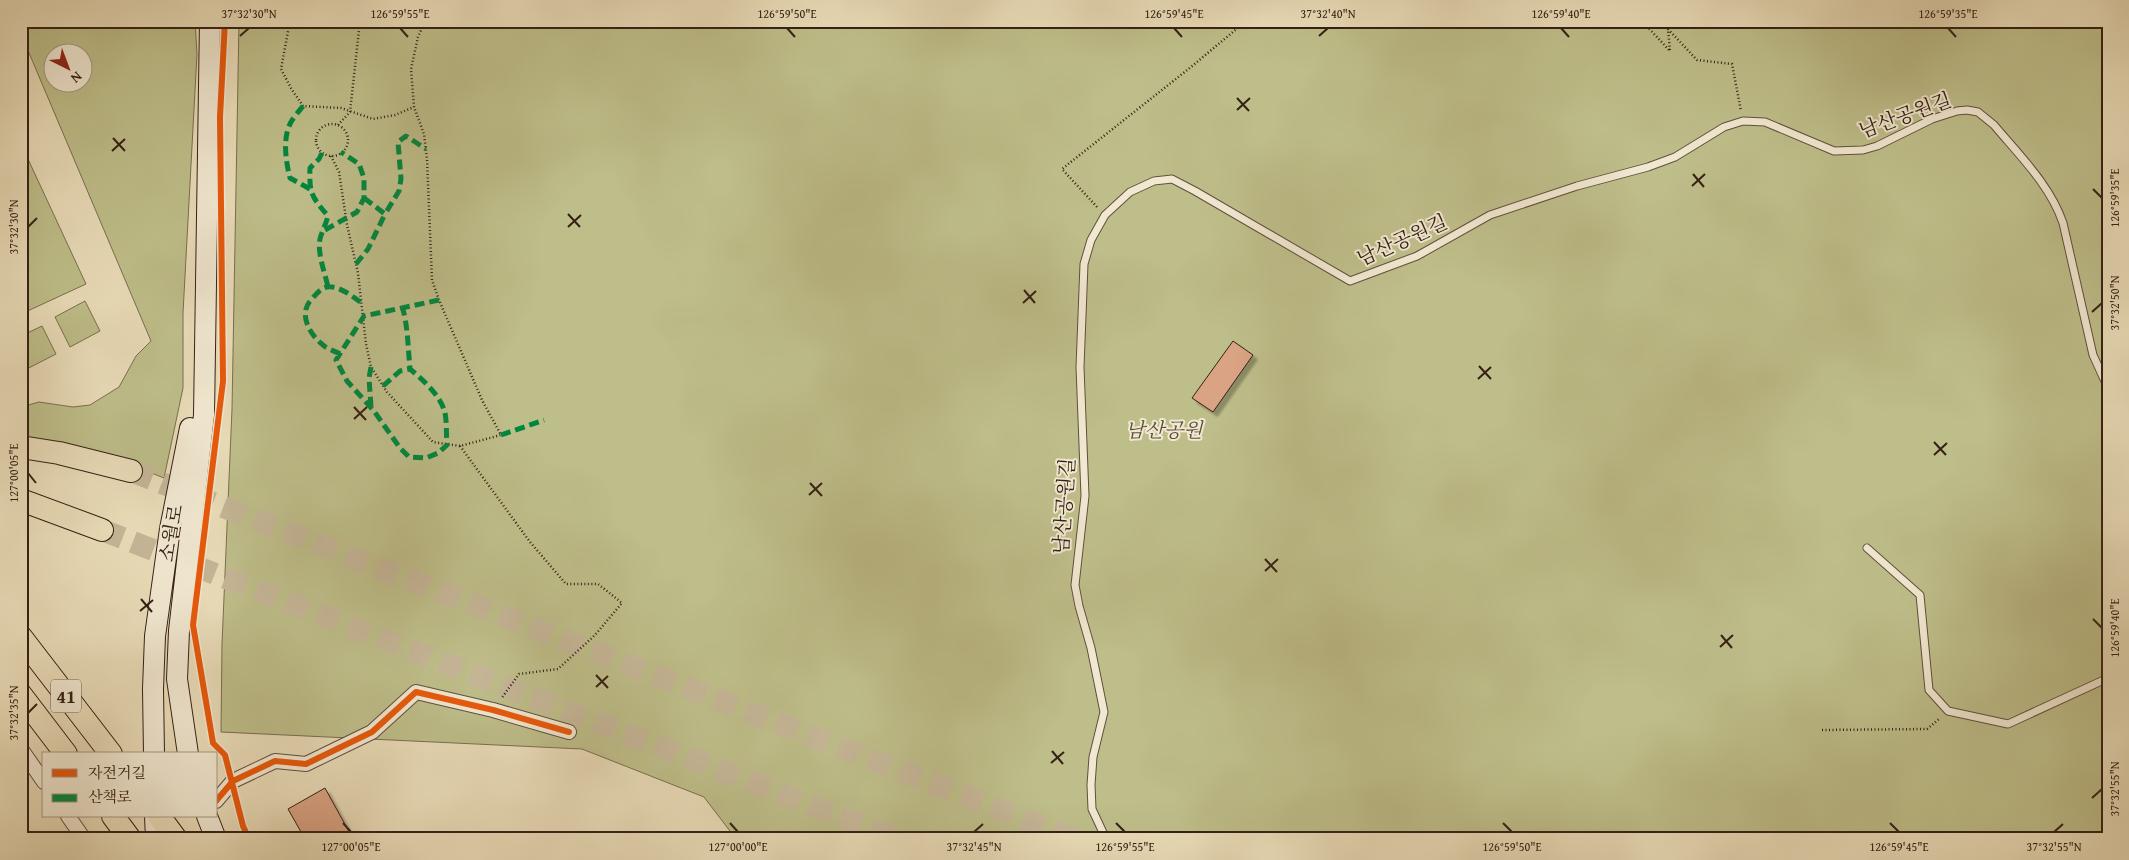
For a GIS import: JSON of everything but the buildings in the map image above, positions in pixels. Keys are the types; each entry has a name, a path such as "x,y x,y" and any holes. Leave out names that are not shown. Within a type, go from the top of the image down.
{"main road":[{"name":"소월로","path":"188,752 177,679 178,631 204,415 210,21"},
{"name":"소월로","path":"154,752 153,689 156,626 170,529 190,430 206,315"},
{"path":"21,448 59,453 131,471"},
{"path":"21,500 102,530"},
{"name":"41","path":"21,637 109,752"},
{"name":"41","path":"21,695 64,752"},
{"path":"114,818 130,839"},
{"path":"156,839 157,818"},
{"path":"159,818 176,839"},
{"path":"208,818 216,839"}],"street":[{"path":"218,799 233,781 275,761 306,764 372,732 416,692 494,710 569,732"},
{"path":"21,750 42,779"},
{"path":"69,818 84,839"}],"lane":[{"name":"남산공원길","path":"1106,839 1092,809 1091,785 1093,757 1104,712 1092,648 1075,585 1086,496 1080,367 1084,264 1091,240 1105,215 1130,192 1154,181 1172,179 1350,281 1417,256 1490,215 1577,186 1648,167 1675,157 1724,127 1743,121 1766,122 1834,151 1850,151 1877,146 1946,114 1967,110 1978,112 1986,116 2049,191 2057,204 2093,355 2108,388"},
{"path":"1867,548 1920,595 1929,690 1948,711 2008,724 2108,678"}],"path":[{"path":"290,21 281,69 303,106 341,108 373,119 395,115 414,107"},
{"path":"338,125 350,112 360,21"},
{"path":"331,156 340,172 346,225 358,273 366,344 371,367 387,392 433,442 460,446 501,435 482,400 438,300 432,280 426,188 427,159 424,134 414,107 411,69 418,37 426,21"},
{"path":"1105,215 1062,169 1246,21"},
{"path":"1642,21 1670,51 1668,29 1697,60 1732,64 1743,121"},
{"path":"332,124 338,125 346,132 347,143 342,152 331,156 322,153 318,149 316,138 321,128 332,124"},
{"path":"460,446 530,542 566,584 598,584 622,603 595,635 558,669 519,674 494,710"},
{"path":"1822,730 1927,729 1948,711"}],"green space":[{"path":"21,21 195,21 197,54 183,313 183,388 164,478 141,469 21,435 21,407 39,402 73,407 90,405 119,387 136,356 151,341 46,92 92,92 92,42 42,42 42,84 21,34"},
{"name":"남산공원","path":"239,21 2108,21 2108,839 736,839 704,797 582,749 221,732 222,644 232,409"},
{"path":"21,144 86,284 21,314"},
{"path":"85,301 100,331 70,347 55,317"},
{"path":"42,326 56,354 21,372 21,336"}],"tunnel":[{"path":"131,471 1075,839"},
{"path":"102,530 898,839"}],"marked path":[{"path":"303,106 288,128 286,135 286,157 290,178 310,189"},
{"path":"364,198 385,214 399,191 401,179 398,142 406,136 426,149"},
{"path":"325,230 357,212 364,198 364,178 359,164 341,152"},
{"path":"322,153 310,168 310,184 315,199 328,216 319,245 320,257 328,287"},
{"path":"356,264 368,249 385,214"},
{"path":"340,354 318,341 310,330 305,317 308,305 319,292 327,287 341,290 362,303"},
{"path":"383,386 400,371 410,369 420,378 440,400 443,407 446,417 447,445 438,453 426,458 409,457 400,448 374,411 347,381 336,360 364,316 439,300"},
{"path":"402,306 407,329 410,369"},
{"path":"371,367 369,378 371,407"},
{"path":"501,435 544,420"}],"cycle path":[{"path":"225,21 220,117 223,381 193,625 213,743 225,755 243,826 249,839"},
{"path":"218,799 233,781 275,761 306,764 372,732 416,692 493,710 569,732"}]}
